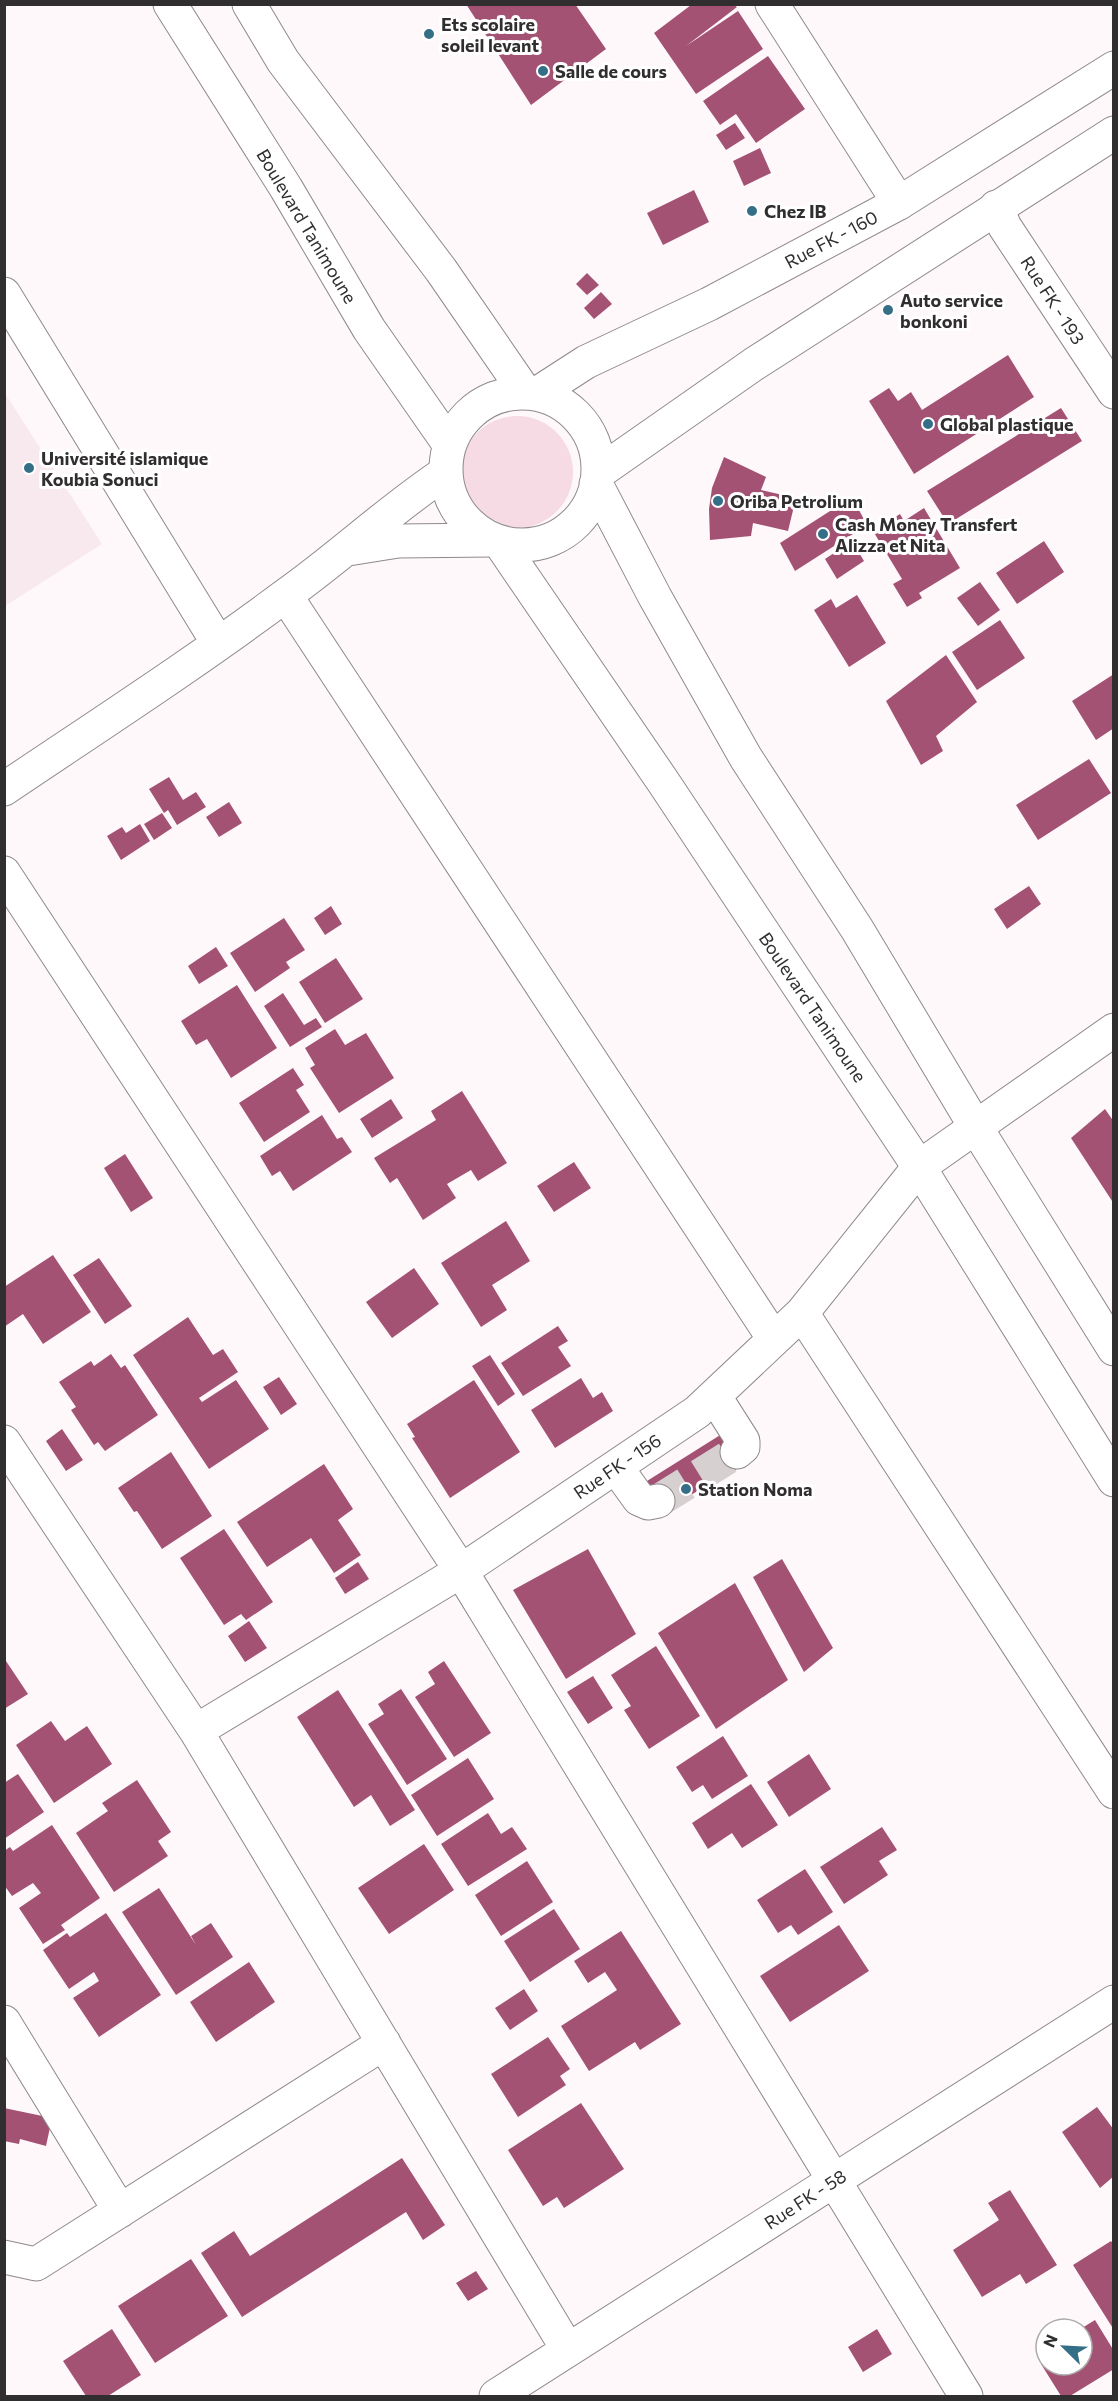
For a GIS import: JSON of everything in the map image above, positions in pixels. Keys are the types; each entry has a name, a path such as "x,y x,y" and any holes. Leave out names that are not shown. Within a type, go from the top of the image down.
{"street":[{"name":"Boulevard Tanimoune","path":"170,4 286,188 447,458"},
{"path":"249,4 283,61 532,393"},
{"path":"772,4 899,203"},
{"name":"Rue FK - 160","path":"532,393 586,362 709,304 899,203 1113,68"},
{"path":"597,478 754,364 1113,134"},
{"name":"Rue FK - 193","path":"996,207 1005,226 1113,392"},
{"path":"4,294 218,643"},
{"path":"348,549 398,541 496,541 525,546 550,540 571,528 588,508 597,478 597,455 592,438 583,422 570,409 555,400 532,393 505,393 487,400 471,411 458,426 447,458 449,494 459,514 474,530 496,541"},
{"path":"4,789 286,596 348,549 447,458"},
{"path":"597,478 655,597 746,758 857,929 1113,1349"},
{"name":"Boulevard Tanimoune","path":"496,541 670,793 919,1167 1113,1480"},
{"path":"286,596 774,1339"},
{"path":"4,873 461,1571 966,2397"},
{"name":"Rue FK - 156","path":"196,1731 461,1571 697,1412 802,1313 919,1167 1113,1030"},
{"path":"802,1313 1113,1792"},
{"path":"715,1397 743,1441 743,1447 737,1452"},
{"path":"4,1442 196,1731 568,2350"},
{"path":"616,1467 639,1499 648,1503 658,1501"},
{"name":"Rue FK - 58","path":"496,2397 1113,2002"},
{"path":"4,2022 120,2211"},
{"path":"4,2257 36,2264 384,2043"}],"shaded area":[{"name":"Université islamique Koubia Sonuci","path":"4,392 102,544 5,606 4,606"},
{"path":"517,416 538,420 557,432 569,451 573,472 569,493 557,512 538,524 517,528 496,524 477,512 465,493 461,472 465,451 477,432 496,420"}],"building":[{"name":"Salle de cours","path":"466,4 575,4 606,49 531,105"},
{"path":"691,5 734,5 737,7 686,46 738,11 763,49 696,94 654,33"},
{"path":"768,56 805,109 756,143 736,114 720,125 703,101"},
{"path":"735,123 745,138 726,150 716,135"},
{"path":"760,148 771,173 744,186 733,161"},
{"path":"694,190 709,222 663,245 647,213"},
{"path":"587,273 599,285 587,295 576,284"},
{"path":"601,292 612,304 594,319 584,308"},
{"path":"1008,355 1034,397 914,474 869,401 889,388 898,401 911,392 922,410"},
{"path":"1061,408 1082,441 948,524 927,491"},
{"path":"724,457 766,477 761,490 796,498 788,531 753,523 751,536 710,540 709,509 712,488"},
{"name":"Cash Money Transfert Alizza et Nita","path":"852,497 867,525 795,571 780,543"},
{"path":"924,508 960,568 919,593 922,598 907,607 893,584 902,579 873,531 900,514 904,521"},
{"path":"852,541 864,561 837,579 825,559"},
{"path":"1044,541 1064,572 1017,604 996,573"},
{"path":"980,582 1000,610 978,626 957,598"},
{"path":"857,595 886,643 849,667 814,610 831,599 836,608"},
{"path":"1000,620 1025,658 977,690 952,652"},
{"path":"946,655 977,702 936,736 943,751 921,765 886,701"},
{"path":"1114,674 1114,728 1096,740 1072,701"},
{"path":"1089,759 1111,793 1038,840 1016,805"},
{"path":"169,777 183,800 196,792 206,807 177,825 168,810 164,813 149,789"},
{"path":"229,802 242,823 219,837 206,817"},
{"path":"162,813 172,828 154,840 144,824"},
{"path":"140,824 150,841 121,860 107,836 122,827 126,833"},
{"path":"1029,886 1041,904 1007,929 994,909"},
{"path":"331,906 342,924 325,935 314,918"},
{"path":"284,918 305,950 286,962 290,968 255,992 230,953"},
{"path":"216,947 228,966 199,984 188,966"},
{"path":"336,958 363,999 325,1023 299,982"},
{"path":"237,985 277,1048 231,1078 207,1039 196,1045 181,1021"},
{"path":"283,993 304,1025 316,1018 322,1027 290,1047 264,1006"},
{"path":"335,1029 345,1045 366,1033 394,1078 339,1113 310,1068 315,1065 305,1048"},
{"path":"293,1068 304,1085 296,1090 310,1112 264,1142 239,1103"},
{"path":"462,1091 507,1163 478,1181 471,1170 447,1184 456,1198 423,1220 397,1178 390,1183 374,1158 436,1120 431,1111"},
{"path":"391,1099 403,1118 372,1138 360,1119"},
{"path":"1105,1109 1114,1122 1114,1204 1071,1138"},
{"path":"322,1115 337,1139 342,1137 352,1152 293,1191 280,1171 272,1176 260,1156"},
{"path":"125,1154 153,1198 131,1212 104,1168"},
{"path":"574,1162 591,1188 554,1212 537,1186"},
{"path":"506,1221 530,1261 492,1285 507,1310 481,1327 441,1263"},
{"path":"53,1255 91,1312 43,1344 23,1314 4,1327 4,1287"},
{"path":"99,1258 132,1306 105,1324 73,1275"},
{"path":"414,1268 439,1304 392,1338 366,1302"},
{"path":"188,1317 213,1355 223,1349 238,1372 199,1398 202,1402 236,1380 269,1429 209,1469 133,1355"},
{"path":"558,1326 568,1341 558,1347 571,1366 523,1396 501,1363"},
{"path":"111,1354 121,1368 125,1365 158,1415 105,1451 98,1442 94,1445 71,1410 76,1407 59,1382 91,1361 94,1366"},
{"path":"490,1355 515,1394 498,1406 472,1366"},
{"path":"279,1377 297,1404 281,1415 263,1387"},
{"path":"581,1378 593,1398 602,1392 613,1411 555,1448 531,1410"},
{"path":"474,1380 520,1452 450,1498 412,1438 415,1437 407,1424"},
{"path":"62,1429 83,1460 66,1471 46,1441"},
{"path":"725,1432 744,1465 664,1510 647,1481"},
{"path":"171,1452 212,1516 162,1549 137,1511 134,1512 118,1488"},
{"path":"324,1464 353,1509 338,1520 361,1555 334,1573 311,1538 267,1567 237,1522"},
{"path":"224,1529 273,1602 246,1620 241,1614 224,1625 180,1558"},
{"path":"588,1549 636,1634 566,1679 513,1590"},
{"path":"782,1559 833,1648 804,1672 753,1577"},
{"path":"358,1562 369,1579 345,1594 335,1578"},
{"path":"735,1583 788,1680 716,1729 658,1633"},
{"path":"249,1621 267,1648 245,1662 228,1636"},
{"path":"656,1646 700,1716 649,1749 624,1710 631,1706 611,1675"},
{"path":"4,1658 28,1694 4,1709"},
{"path":"444,1661 491,1733 454,1757 415,1697 435,1684 428,1672"},
{"path":"593,1676 613,1708 588,1724 567,1692"},
{"path":"401,1689 447,1759 407,1785 368,1724 384,1714 378,1704"},
{"path":"338,1690 415,1810 390,1826 371,1795 354,1807 297,1717"},
{"path":"51,1721 65,1741 87,1726 112,1764 54,1803 16,1745"},
{"path":"723,1736 748,1776 712,1799 703,1785 692,1792 676,1767"},
{"path":"809,1754 831,1789 789,1817 767,1782"},
{"path":"468,1758 494,1799 437,1836 411,1795"},
{"path":"18,1774 44,1812 4,1839 4,1783"},
{"path":"137,1780 171,1832 158,1841 168,1856 114,1892 76,1833 108,1811 102,1803"},
{"path":"751,1784 778,1825 742,1848 732,1833 708,1849 692,1823"},
{"path":"488,1813 501,1834 512,1827 527,1849 468,1886 441,1844"},
{"path":"52,1825 100,1898 61,1925 65,1930 43,1944 19,1908 41,1893 33,1883 12,1896 4,1885 4,1851 10,1847 13,1851"},
{"path":"882,1827 897,1850 879,1861 888,1875 844,1904 820,1867"},
{"path":"424,1844 454,1890 389,1934 358,1888"},
{"path":"527,1861 553,1902 501,1936 475,1895"},
{"path":"805,1869 833,1912 798,1935 791,1925 778,1933 757,1900"},
{"path":"159,1888 196,1945 191,1936 211,1923 233,1957 176,1995 122,1912"},
{"path":"554,1909 580,1949 530,1982 504,1941"},
{"path":"106,1913 161,1995 99,2037 73,1998 99,1981 94,1972 69,1989 43,1950 67,1933 70,1937"},
{"path":"839,1925 869,1971 790,2022 760,1976"},
{"path":"621,1931 681,2024 640,2050 635,2042 589,2071 561,2026 617,1990 605,1972 588,1983 574,1961"},
{"path":"249,1962 275,2002 216,2042 190,2002"},
{"path":"524,1989 538,2011 510,2030 495,2008"},
{"path":"548,2037 570,2069 560,2076 566,2085 518,2117 491,2074"},
{"path":"581,2103 624,2169 564,2208 557,2197 543,2206 508,2150"},
{"path":"1097,2107 1114,2130 1114,2176 1100,2188 1062,2132"},
{"path":"4,2108 52,2118 46,2146 20,2139 19,2144 4,2141"},
{"path":"402,2158 445,2225 423,2240 406,2212 242,2317 201,2253 234,2231 250,2256"},
{"path":"1010,2190 1057,2265 1026,2284 1020,2274 982,2297 953,2250 999,2220 988,2203"},
{"path":"1111,2241 1114,2245 1114,2330 1073,2265"},
{"path":"191,2259 228,2316 155,2363 118,2306"},
{"path":"476,2271 488,2289 468,2301 456,2283"},
{"path":"1094,2321 1114,2351 1114,2369 1070,2396 1061,2396 1049,2377 1094,2377"},
{"path":"112,2329 141,2375 108,2396 86,2396 63,2361"},
{"path":"877,2329 892,2354 863,2372 848,2347"}],"tunnel":[{"path":"658,1501 737,1452"}],"place":[{"name":"Ets scolaire soleil levant","path":"429,34"},
{"name":"Salle de cours","path":"543,71"},
{"name":"Chez IB","path":"752,211"},
{"name":"Auto service bonkoni","path":"888,310"},
{"name":"Global plastique","path":"928,424"},
{"name":"Université islamique Koubia Sonuci","path":"29,468"},
{"name":"Oriba Petrolium","path":"718,501"},
{"name":"Cash Money Transfert Alizza et Nita","path":"823,534"},
{"name":"Station Noma","path":"686,1489"}]}
